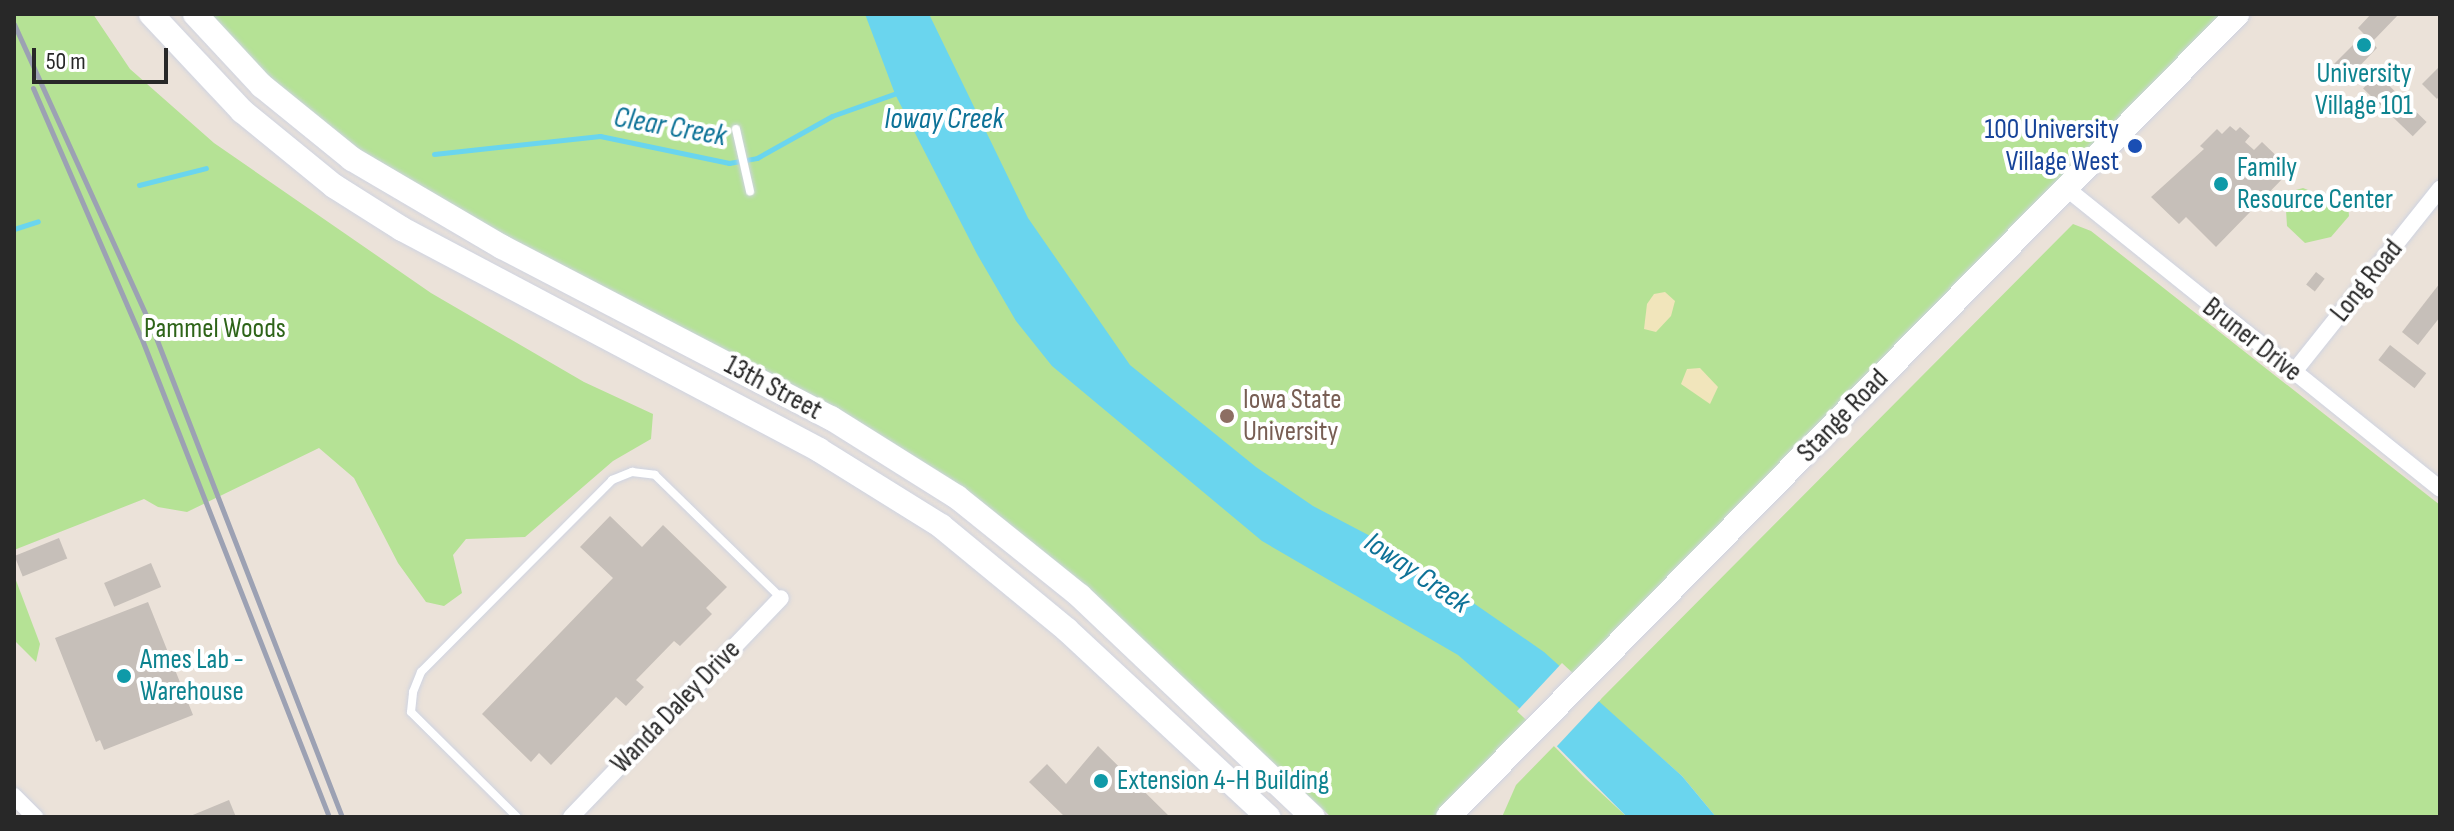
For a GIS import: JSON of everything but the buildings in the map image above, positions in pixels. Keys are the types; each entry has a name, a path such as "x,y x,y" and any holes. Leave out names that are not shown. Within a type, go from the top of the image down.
{"main road":[{"name":"13th Street","path":"151,14 242,111 334,186 402,229 819,450 941,526 1067,630 1268,817"},
{"name":"13th Street","path":"195,14 262,86 352,159 502,247 831,418 957,497 1080,596 1313,817"},
{"name":"Stange Road","path":"1448,817 2237,14"}],"street":[{"name":"Bruner Drive","path":"2066,188 2440,489"},
{"name":"Long Road","path":"2293,373 2440,189"},
{"name":"Wanda Daley Drive","path":"571,817 781,598"},
{"path":"14,796 35,817"}],"lane":[{"path":"736,129 736,145 750,191"},
{"path":"517,817 411,712 413,692 421,672 612,480 632,472 655,475 781,598"}],"green space":[{"name":"Pammel Woods","path":"14,14 93,14 130,69 214,143 431,293 584,382 653,414 651,439 613,461 525,537 466,539 453,555 462,593 444,606 426,602 398,563 354,478 319,448 187,512 158,507 144,499 14,550"},
{"path":"207,14 2237,14 1448,817 1331,817 1090,591 969,492 847,415 509,239 359,149 275,83"},
{"path":"2303,188 2348,206 2349,216 2331,237 2305,243 2287,226 2285,193"},
{"path":"2073,224 2091,231 2440,505 2440,817 1716,817 1682,776 1598,702"},
{"path":"14,575 40,644 36,662 14,640"},
{"path":"1554,746 1627,817 1502,817 1516,785"}],"sand":[{"path":"1665,292 1675,301 1671,316 1656,332 1644,329 1647,304 1654,294"},
{"path":"1700,368 1718,387 1710,404 1681,384 1687,369"}],"water":[{"name":"Ioway Creek","path":"865,14 929,14 1028,218 1130,365 1256,467 1313,506 1397,550 1544,652 1682,776 1716,817 1627,817 1518,707 1458,655 1262,541 1052,366 1016,321 977,254 895,94"}],"pier":[{"path":"1562,663 1601,699 1556,747 1517,711"}],"waterway":[{"name":"Clear Creek","path":"434,154 600,136 729,163 757,158 832,116 897,93"},
{"name":"Clear Creek","path":"139,185 206,168"},
{"name":"Clear Creek","path":"14,229 38,221"}],"railway":[{"path":"14,24 153,330 342,817"},
{"path":"33,88 141,337 329,817"}],"place":[{"name":"University Village 101","path":"2364,45"},
{"name":"100 University Village West","path":"2135,146"},
{"name":"Family Resource Center","path":"2221,184"},
{"name":"Iowa State University","path":"1227,416"},
{"name":"Ames Lab - Warehouse","path":"124,676"},
{"name":"Extension 4-H Building","path":"1101,781"}]}
